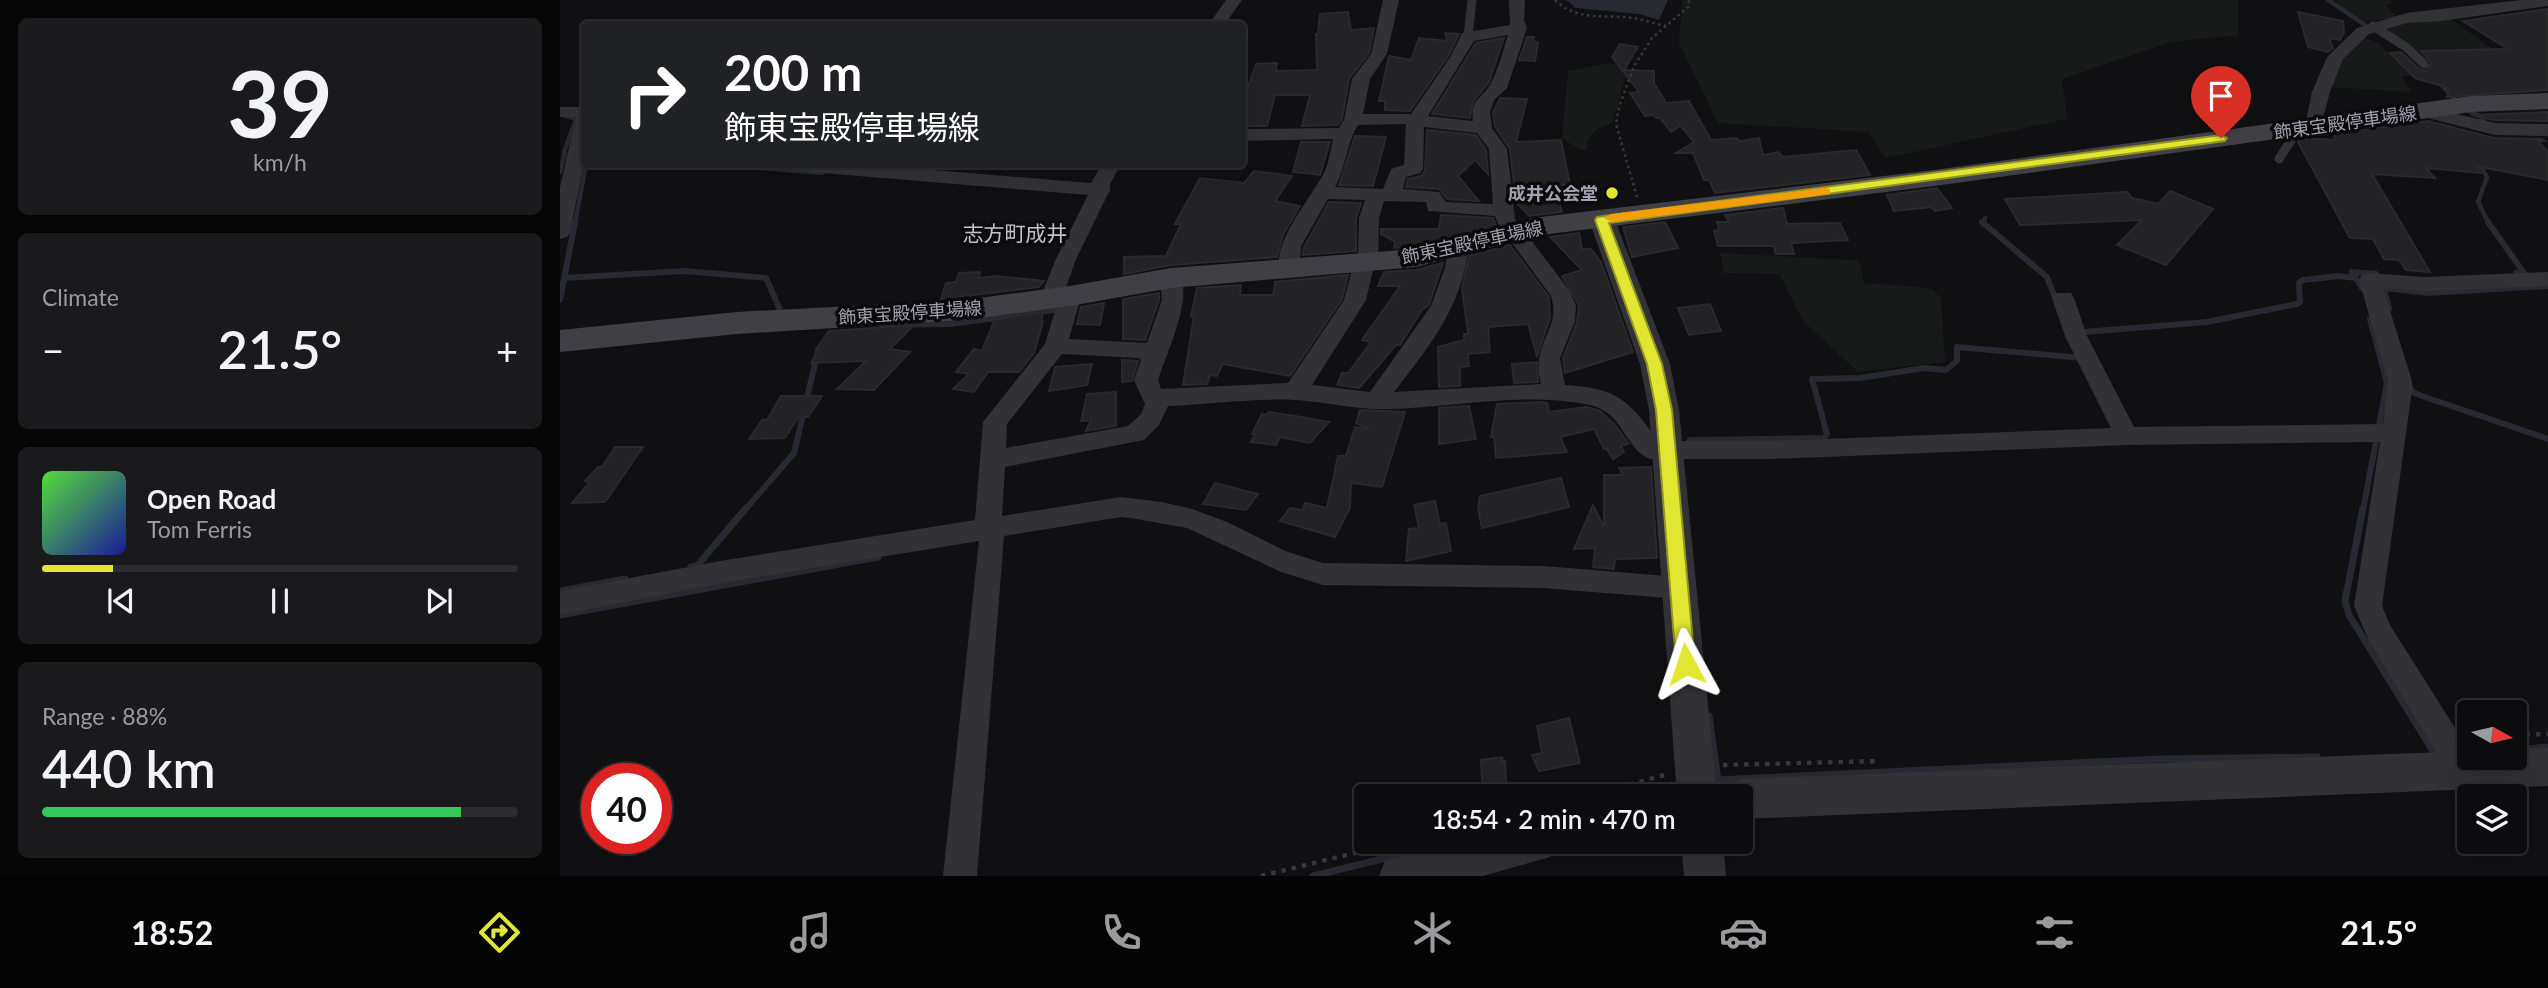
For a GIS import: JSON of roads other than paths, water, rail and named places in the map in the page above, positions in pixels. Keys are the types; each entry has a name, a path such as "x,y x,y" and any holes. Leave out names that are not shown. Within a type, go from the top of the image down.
{"main road":[{"name":"飾東宝殿停車場線","path":"560,341 737,323 964,310 1171,278 1416,258 1458,248 1508,221 1532,227 1602,220 1648,212 1934,178 2470,104 2548,101"}],"street":[{"path":"1219,21 1234,0"},
{"path":"1289,268 1291,246 1335,170 1361,79 1379,54 1391,0"},
{"path":"1517,0 1516,20 1519,29 1498,88 1486,98 1481,112 1483,128 1498,149 1508,221 1561,295 1566,307 1565,320 1549,355 1555,391"},
{"path":"2465,0 2480,10"},
{"path":"2307,126 2313,120 2335,57 2363,31 2406,18 2539,1"},
{"path":"1295,392 1355,300 1366,261 1368,218 1398,173 1413,169 1416,161 1413,132 1416,121 1460,55 1468,37 1519,29"},
{"path":"2422,111 2488,128 2548,130"},
{"path":"560,112 581,112"},
{"path":"1246,135 1416,121 1483,128"},
{"path":"560,233 574,148 581,128"},
{"path":"834,168 1100,190"},
{"path":"960,876 992,539 988,527 995,422 1056,345 1066,258 1110,168"},
{"path":"1321,193 1432,196 1436,200 1434,207 1508,221"},
{"path":"1602,220 1655,364 1664,410 1679,450 1679,588 1696,780"},
{"path":"1379,401 1383,390 1428,330 1448,296 1457,268 1458,248"},
{"path":"1171,278 1173,300 1146,380 1152,398 1227,392 1295,392 1379,401 1555,391 1614,404 1651,450 1770,450 2127,436 2393,433"},
{"path":"2457,758 2379,632 2368,606 2400,381 2371,280 2423,284 2548,279"},
{"path":"2065,304 2087,357 2127,436"},
{"path":"1056,345 1143,350 1153,357"},
{"path":"993,460 1135,435 1150,419 1160,398"},
{"path":"560,603 726,571 988,527 1121,508 1141,508 1184,517 1204,524 1293,568 1323,574 1543,577 1679,588"},
{"path":"2527,768 2548,767"},
{"path":"1753,799 2457,769"},
{"path":"1400,876 1487,854"},
{"path":"1703,854 1705,876"}],"lane":[{"path":"1468,37 1472,0"},
{"path":"2373,26 2398,42 2424,64"},
{"path":"2279,159 2307,126"}],"waterway":[{"path":"2328,0 2371,29"},
{"path":"2440,83 2457,102"},
{"path":"2466,110 2480,116 2489,128"},
{"path":"560,114 576,119 564,152"},
{"path":"560,172 565,152"},
{"path":"2477,159 2487,177 2478,202 2488,222"},
{"path":"575,224 585,168"},
{"path":"761,168 822,173 827,168"},
{"path":"1983,223 1985,218"},
{"path":"564,278 575,222"},
{"path":"2488,222 2524,273 2516,273"},
{"path":"1983,223 2047,277 2057,303"},
{"path":"564,278 684,271 766,278 781,312"},
{"path":"2356,278 2352,272 2376,274"},
{"path":"2084,332 2207,322 2297,304 2300,302 2299,283 2303,280 2338,276 2356,278"},
{"path":"560,300 564,278"},
{"path":"2356,278 2362,288"},
{"path":"2389,309 2384,288 2428,293 2548,286"},
{"path":"882,325 951,324 1054,310"},
{"path":"2363,510 2387,383 2370,319"},
{"path":"745,510 794,453 818,351 825,345"},
{"path":"1686,447 1690,440 1824,438 1827,434 1812,379 1860,378 1924,368 1946,370 1957,361 1957,347 2083,358"},
{"path":"2409,384 2412,392 2422,396 2548,439"},
{"path":"691,567 697,566 746,508"},
{"path":"2363,508 2345,601 2349,615 2436,756"},
{"path":"560,615 878,557"},
{"path":"560,591 625,579"},
{"path":"1709,716 1718,780"},
{"path":"2527,749 2548,747"},
{"path":"1718,780 2159,759 2317,757"},
{"path":"1313,876 1402,854"}],"place":[{"name":"成井公会堂","path":"1612,193"}],"district":[{"name":"志方町成井","path":"1015,232"}]}
